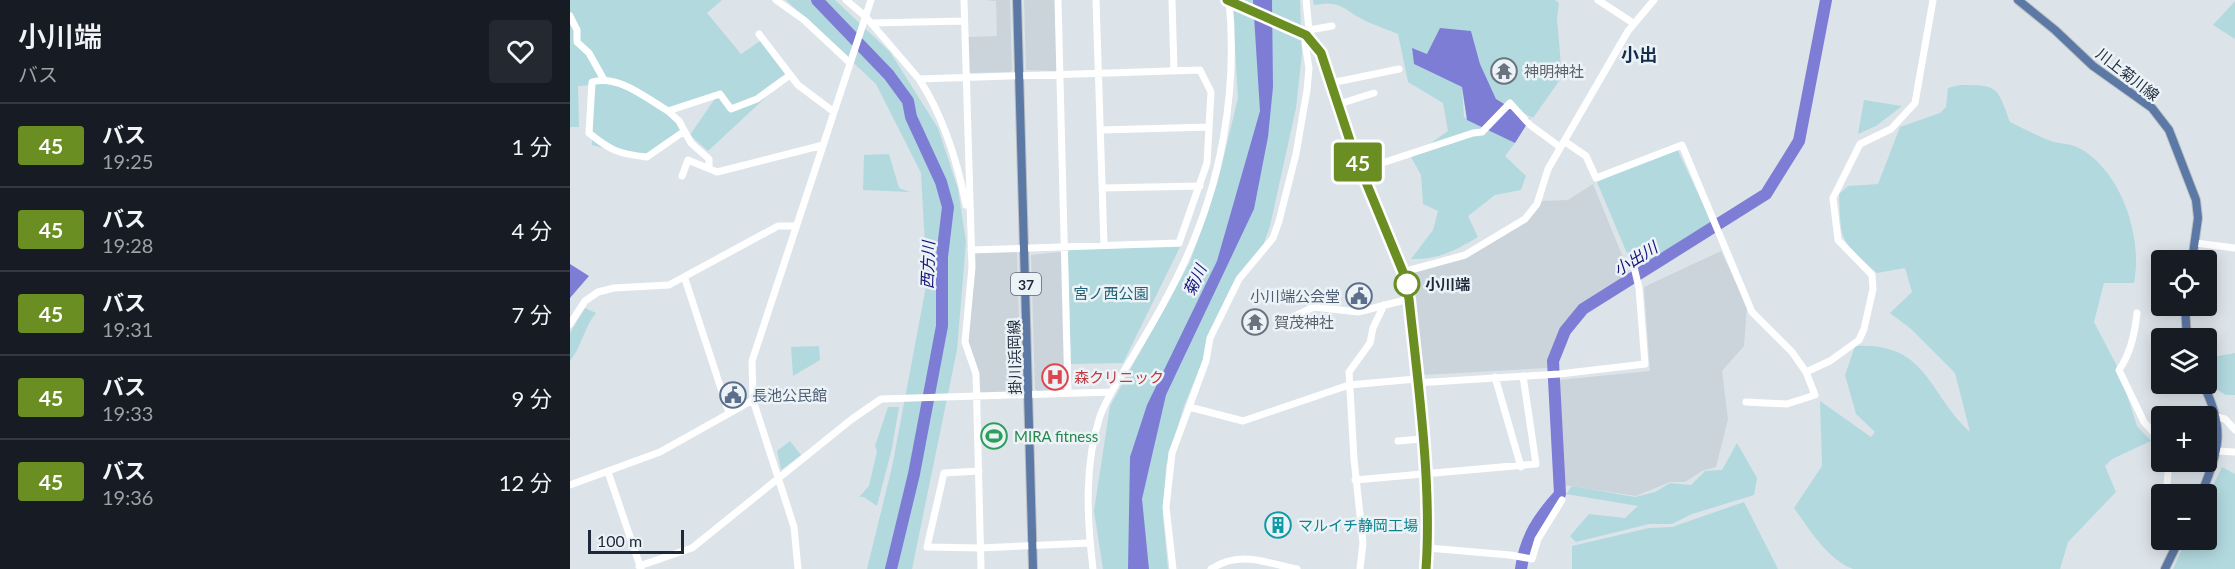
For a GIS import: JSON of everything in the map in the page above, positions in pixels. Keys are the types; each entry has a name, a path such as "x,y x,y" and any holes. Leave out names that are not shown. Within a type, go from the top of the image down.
{"main road":[{"name":"掛川浜岡線","path":"1017,0 1033,569"},
{"name":"川上菊川線","path":"2018,0 2055,30 2093,66 2152,108 2169,130 2196,200 2194,250"},
{"path":"1229,1 1306,33 1321,53 1361,170 1403,272 1409,299 1425,474 1428,548 1426,569"},
{"path":"2165,569 2175,550"}],"street":[{"path":"776,0 804,20 851,61"},
{"path":"846,0 867,20 919,79 935,105 952,147 970,225"},
{"path":"798,569 794,527 753,400 751,376 753,351 794,226 867,20 871,0"},
{"path":"964,0 971,250 971,291 965,342 976,374 981,569"},
{"path":"1058,0 1068,393"},
{"path":"1096,0 1104,245"},
{"path":"1172,0 1174,71"},
{"path":"1173,569 1166,507 1172,453 1206,361 1210,338 1239,279 1273,238 1279,220 1304,111 1309,68 1306,0"},
{"path":"1598,0 1633,23"},
{"path":"1403,272 1465,255 1525,219 1538,204 1548,169 1633,23 1654,0"},
{"path":"1806,372 1830,361 1859,340 1864,329 1873,289 1872,275 1838,240 1833,198 1860,144 1891,129 1915,103 1933,0"},
{"path":"1093,569 1088,504 1091,458 1101,416 1112,392 1181,270 1214,184 1229,105 1232,57 1229,1"},
{"path":"570,16 577,30 577,42 589,53 603,78"},
{"path":"867,20 964,21"},
{"path":"1306,33 1332,26"},
{"path":"759,34 798,85 834,112"},
{"path":"1331,83 1399,69"},
{"path":"919,79 1200,70 1211,92 1207,163 1179,243 971,250"},
{"path":"668,111 720,94 731,109 757,99 790,75"},
{"path":"683,132 647,157 623,155 610,150 589,133 591,82 603,78 626,86 668,111 679,121 683,132 709,159 709,168"},
{"path":"1339,104 1374,93"},
{"path":"1361,170 1482,132 1510,104 1530,126 1586,156 1596,178 1682,145 1752,312 1792,352 1814,388 1815,395 1787,404 1746,402"},
{"path":"1101,130 1209,127"},
{"path":"682,176 688,160 717,172 823,145"},
{"path":"1102,188 1200,186"},
{"path":"570,324 585,301 598,292 614,288 669,285 685,279 778,226 794,226"},
{"path":"2195,243 2235,248"},
{"path":"1193,408 1243,421 1349,385 1559,374 1645,364 1639,285 1635,270"},
{"path":"685,279 729,413"},
{"path":"1284,321 1314,307 1358,312 1409,299"},
{"path":"1360,569 1363,543 1355,480 1349,372 1370,343 1373,328 1384,305"},
{"path":"2136,313 2135,333 2126,360 2119,370 2144,422 2151,430"},
{"path":"1355,480 1536,464 1523,376"},
{"path":"1495,377 1521,467"},
{"path":"608,472 640,567 692,548 881,399 1112,392"},
{"path":"570,485 660,452 753,400"},
{"path":"2217,417 2225,419 2235,430"},
{"path":"1398,441 1422,439"},
{"path":"2217,451 2235,452"},
{"path":"979,471 944,473 927,547 980,548 1090,543"},
{"path":"1428,548 1532,559 1538,539 1562,501"},
{"path":"1211,569 1249,557 1297,569"}],"shaded area":[{"path":"985,0 1010,0 1012,70 1010,72 970,73 968,71 967,37 997,36 996,1"},
{"path":"1024,0 1055,0 1057,69 1055,71 1026,70"},
{"path":"1253,0 1272,0 1273,87 1268,137 1254,209 1166,395 1142,499 1149,569 1128,569 1130,457 1147,405 1217,261 1260,111"},
{"path":"1440,28 1471,31 1480,64 1496,99 1530,119 1515,143 1467,120 1462,87 1414,64 1412,48 1427,54"},
{"path":"1593,184 1631,277 1578,310 1567,321 1549,355 1548,368 1422,375 1412,284 1415,270 1458,259 1533,214 1542,201 1568,200"},
{"path":"1014,251 1017,253 1021,390 1018,393 981,394 968,341 974,254 976,252"},
{"path":"1721,251 1747,306 1744,346 1722,371 1728,419 1716,467 1702,471 1685,482 1670,482 1636,496 1564,485 1559,380 1650,371 1644,287"},
{"path":"1060,252 1063,255 1067,389 1063,392 1038,392 1035,389 1031,255"},
{"path":"570,264 589,276 570,298"}],"green space":[{"path":"570,0 722,0 707,13 741,54 763,39 790,75 708,151 690,135 716,97 669,111 683,132 650,155 636,156 592,145 591,85 578,86 579,127 570,127"},
{"path":"786,0 835,0 890,52 938,128 958,189 966,242 957,350 912,569 867,569 892,467 927,281 921,173 876,84"},
{"path":"1232,0 1300,0 1302,53 1296,108 1270,226 1263,246 1237,277 1184,406 1166,466 1163,516 1168,569 1103,569 1094,511 1110,406 1190,262 1218,181 1238,98"},
{"path":"1313,0 1555,0 1559,3 1557,18 1562,77 1533,118 1496,99 1480,64 1471,31 1427,54 1412,49 1414,64 1462,87 1464,117 1515,143 1505,156 1526,176 1521,190 1495,195 1468,216 1478,237 1446,253 1430,258 1411,259 1433,230 1438,211 1423,204 1421,175 1411,157 1448,131 1443,103 1408,82 1398,34 1366,21 1341,6 1314,5"},
{"path":"2235,1 2235,39 2213,25"},
{"path":"1960,85 1989,87 1998,94 2010,122 2048,140 2079,148 2094,159 2107,172 2118,189 2132,227 2136,265 2134,283 2104,283 2094,322 2119,370 2137,426 2151,441 2112,459 2105,466 2116,492 2068,542 2060,569 1853,569 1827,551 1794,508 1822,466 1820,401 1871,437 1875,432 1856,414 1845,375 1855,346 1879,347 1897,352 1912,361 1970,432 1955,373 1911,329 1890,313 1912,292 1905,268 1877,273 1849,247 1842,232 1839,194 1848,186 1878,184 1900,127 1940,113 1946,107 1948,88"},
{"path":"1864,100 1902,106 1876,126 1858,134"},
{"path":"1677,149 1712,223 1642,269 1626,251 1597,182"},
{"path":"889,154 899,188 910,192 863,190 864,155"},
{"name":"宮ノ西公園","path":"1180,247 1123,363 1071,364 1068,252 1070,249"},
{"path":"585,308 596,313 570,361 570,333"},
{"path":"819,346 820,360 793,376 791,347"},
{"path":"2235,353 2235,395 2226,395 2217,390 2217,356"},
{"path":"888,407 899,407 892,448 877,506 864,497 859,497 869,486 877,451 875,446"},
{"path":"790,441 801,455 781,470 777,451"},
{"path":"1737,443 1757,478 1754,495 1692,514 1672,524 1649,524 1576,542 1570,536 1589,514 1625,518 1638,506 1566,494 1572,486 1635,497 1655,492 1670,483 1691,485 1705,471 1722,470"},
{"path":"2222,467 2235,474 2235,569 2173,569 2182,550 2217,550 2217,484 2214,484"},
{"path":"1744,502 1778,569 1572,569 1572,546 1649,528 1672,527"}],"waterway":[{"name":"西方川","path":"817,0 889,75 908,101 911,117 941,182 948,207 942,257 942,326 914,474 891,569"},
{"name":"小出川","path":"1521,569 1526,547 1534,528 1560,494 1553,361 1565,331 1583,309 1766,194 1799,141 1826,0"}],"bus line":[{"name":"45","path":"1227,0 1306,35 1321,53 1354,153 1395,249 1409,299 1425,474 1428,526 1426,569"}],"place":[{"name":"神明神社","path":"1504,71"},
{"name":"小川端","path":"1407,284"},
{"name":"小川端公会堂","path":"1359,296"},
{"name":"賀茂神社","path":"1255,322"},
{"name":"森クリニック","path":"1055,377"},
{"name":"長池公民館","path":"733,395"},
{"name":"MIRA fitness","path":"994,436"},
{"name":"マルイチ静岡工場","path":"1278,525"}],"district":[{"name":"小出","path":"1639,54"}],"water label":[{"name":"菊川","path":"1194,280"}]}
